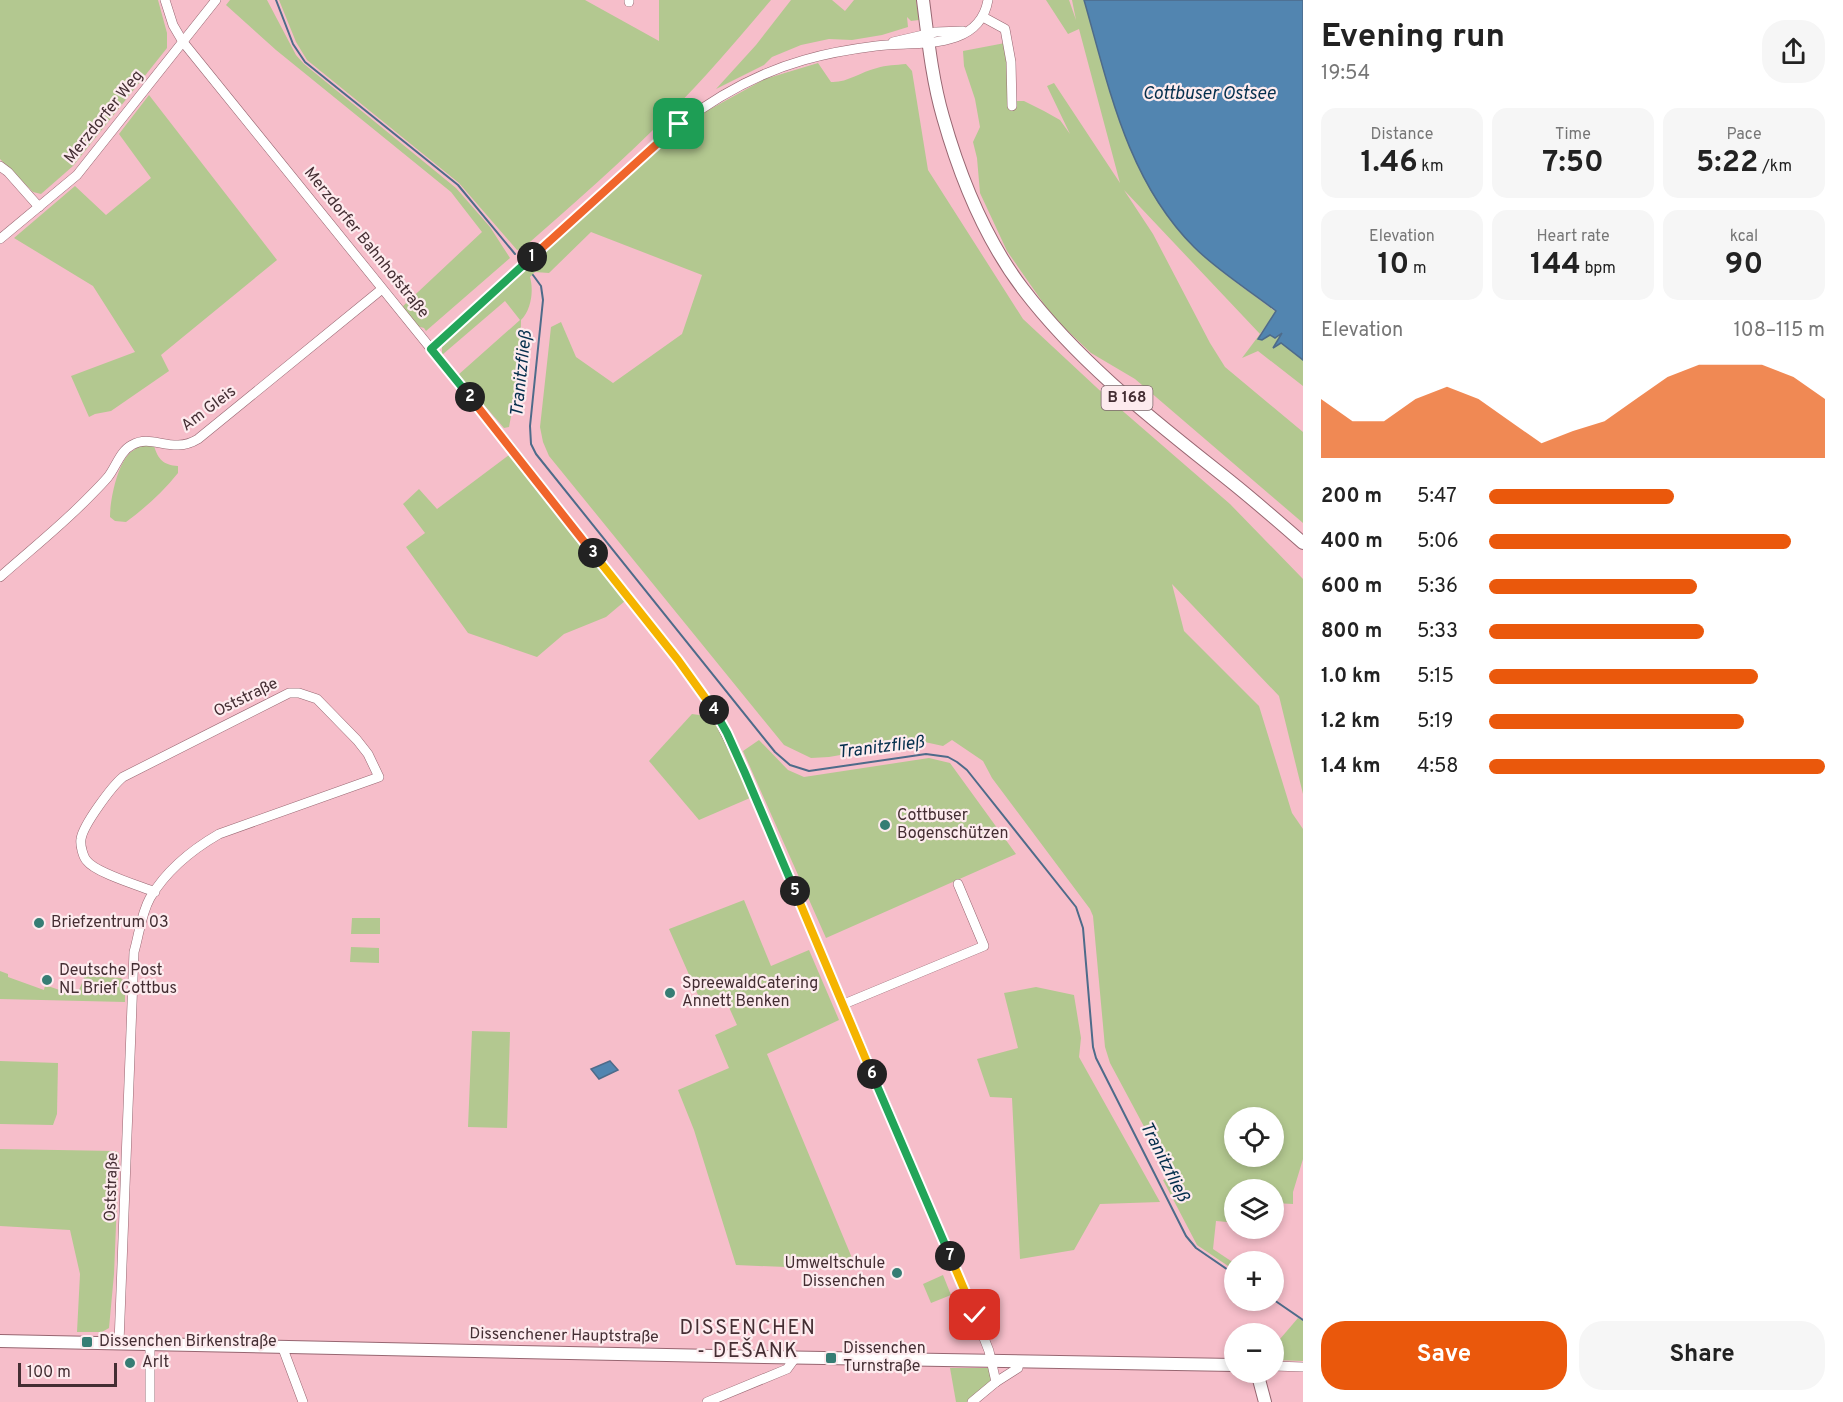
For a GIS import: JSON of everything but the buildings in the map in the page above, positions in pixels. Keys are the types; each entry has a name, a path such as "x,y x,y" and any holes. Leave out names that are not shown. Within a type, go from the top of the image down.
{"main road":[{"name":"B 168","path":"923,0 942,114 961,172 988,231 1022,288 1052,326 1124,396 1232,482 1303,543"},
{"name":"Dissenchener Hauptstraße","path":"0,1341 1224,1365"},
{"path":"1260,1383 1265,1402"}],"street":[{"name":"Merzdorfer Bahnhofstraße","path":"165,0 173,25 183,42 431,349 663,642 716,714 727,733 844,1004 975,1315 996,1382"},
{"name":"Merzdorfer Weg","path":"0,239 77,175 216,0"},
{"path":"431,349 671,132 707,104 736,86 778,69 826,54 928,39 949,39 978,25 988,0"},
{"path":"983,17 1005,29 1011,62 1012,106"},
{"path":"0,166 39,207"},
{"name":"Am Gleis","path":"0,577 87,499 109,476 131,445 141,441 184,446 198,439 382,289"},
{"name":"Oststraße","path":"119,1343 134,952 150,898 185,858 201,844 219,834 380,777 368,754 317,699 290,693 123,777 114,784 86,826 81,839 86,861 96,869 155,892"},
{"path":"844,1004 984,946 958,884"},
{"path":"150,1343 150,1402"},
{"path":"282,1346 303,1402"},
{"path":"707,1402 787,1369 795,1358"},
{"path":"972,1402 996,1382 1018,1368 1018,1361"},
{"path":"1284,1366 1303,1367"}],"green space":[{"path":"0,0 158,0 167,33 167,48 73,166 41,194 33,192 0,159"},
{"path":"230,0 267,0 296,55 304,64 456,188 490,227 510,258 426,331 417,326 402,307 482,232 451,192 276,50 226,5"},
{"path":"279,0 585,0 659,41 659,0 771,0 709,71 652,131 560,216 522,249 517,250 459,183 307,60 296,42"},
{"path":"791,0 832,0 845,11 854,0 916,0 919,20 911,21 907,17 908,27 882,35 852,40 829,39 801,45 772,57 764,65 716,89 756,45"},
{"path":"1046,0 1069,0 1076,20 1072,0 1084,0 1124,131 1152,192 1171,220 1203,256 1276,312 1260,334 1124,190 1153,234 1225,367 1303,432 1303,523 1135,379 1091,353 1053,317 1007,251 980,193 973,142 980,127 975,99 964,66 963,51 1005,43 1010,101 1024,101 1044,111 1060,120 1070,134 1047,86 1054,83 1120,183 1079,29 1068,34"},
{"path":"818,63 831,82 848,79 880,67 906,64 912,71 928,170 1023,319 1110,400 1230,504 1303,579 1303,794 1279,696 1172,584 1184,631 1259,706 1292,813 1303,829 1303,1159 1293,1192 1293,1204 1284,1204 1284,1179 1224,1179 1224,1222 1216,1221 1213,1249 1224,1256 1224,1263 1197,1245 1163,1180 1171,1177 1110,1063 1105,1047 1093,916 1090,909 992,778 983,761 952,740 943,746 920,741 811,758 784,745 549,456 540,427 551,327 561,322 576,357 613,383 682,334 702,275 591,232 549,273 535,272 530,277 532,294 529,306 521,320 520,368 509,427 504,428 458,375 520,320 505,301 442,355 442,346 694,118 765,79"},
{"path":"149,95 277,260 161,355 169,371 111,411 89,417 71,376 135,352 93,286 14,238 75,186 106,215 151,178 119,134"},
{"path":"1282,333 1274,348 1281,343 1303,360 1303,386 1258,351 1242,358 1260,334 1262,340 1270,335"},
{"path":"140,446 154,446 162,460 178,466 178,473 133,517 126,522 115,521 110,517 110,510 117,475 124,460"},
{"path":"509,455 625,601 606,617 564,634 537,657 468,633 406,547 425,533 403,504 419,489 437,509"},
{"path":"692,714 714,717 750,798 699,820 649,761"},
{"name":"Cottbuser Bogenschützen","path":"759,740 788,770 804,777 929,758 950,763 1016,854 826,938 743,751"},
{"path":"744,900 771,966 809,950 839,1020 767,1054 857,1270 736,1265 694,1130 678,1090 729,1068 715,1035 737,1025 723,994 701,1002 669,929"},
{"path":"352,918 380,918 380,934 351,934"},
{"path":"351,947 379,948 379,963 350,962"},
{"path":"0,971 8,974 8,977 44,990 45,985 74,995 79,990 85,976 121,978 125,982 125,1002 0,999"},
{"path":"1036,987 1074,995 1081,1038 1079,1057 1160,1202 1100,1204 1074,1250 1020,1259 1012,1098 990,1097 977,1059 1018,1048 1004,993"},
{"path":"472,1031 510,1032 507,1128 468,1127"},
{"path":"0,1061 58,1063 57,1114 53,1125 0,1124"},
{"path":"0,1149 115,1151 119,1153 114,1274 109,1328 102,1332 77,1332 80,1274 70,1230 0,1226"},
{"path":"943,1275 951,1295 931,1303 923,1284"},
{"path":"1298,1318 1303,1321 1303,1361 1284,1360 1284,1334"},
{"path":"950,1368 989,1368 991,1382 967,1402 956,1402"}],"water":[{"name":"Cottbuser Ostsee","path":"1084,0 1303,0 1303,360 1281,343 1273,348 1282,333 1275,338 1270,335 1262,340 1258,339 1276,311 1203,256 1171,221 1152,192 1123,131"},
{"path":"610,1061 618,1070 599,1079 591,1069"}],"waterway":[{"name":"Tranitzfließ","path":"276,0 293,44 305,62 458,185 515,254"},
{"name":"Tranitzfließ","path":"533,275 541,286 543,300 530,426 531,444 536,454 775,752 790,765 809,771 926,754 948,757 967,770 1076,907 1083,928 1093,1047 1096,1058 1186,1236 1196,1248 1224,1267"},
{"name":"Tranitzfließ","path":"1284,1307 1303,1320"}],"place":[{"name":"Cottbuser Bogenschützen","path":"885,825"},
{"name":"Briefzentrum 03","path":"39,923"},
{"name":"Deutsche Post NL Brief Cottbus","path":"47,980"},
{"name":"SpreewaldCatering Annett Benken","path":"670,993"},
{"name":"Umweltschule Dissenchen","path":"897,1273"},
{"name":"Dissenchen Birkenstraße","path":"87,1342"},
{"name":"Dissenchen Turnstraße","path":"831,1358"},
{"name":"Arlt","path":"130,1363"}],"district":[{"name":"DISSENCHEN - DEŠANK","path":"748,1340"}],"route":[{"path":"679,124 431,349 678,660 727,733 975,1315"}]}
